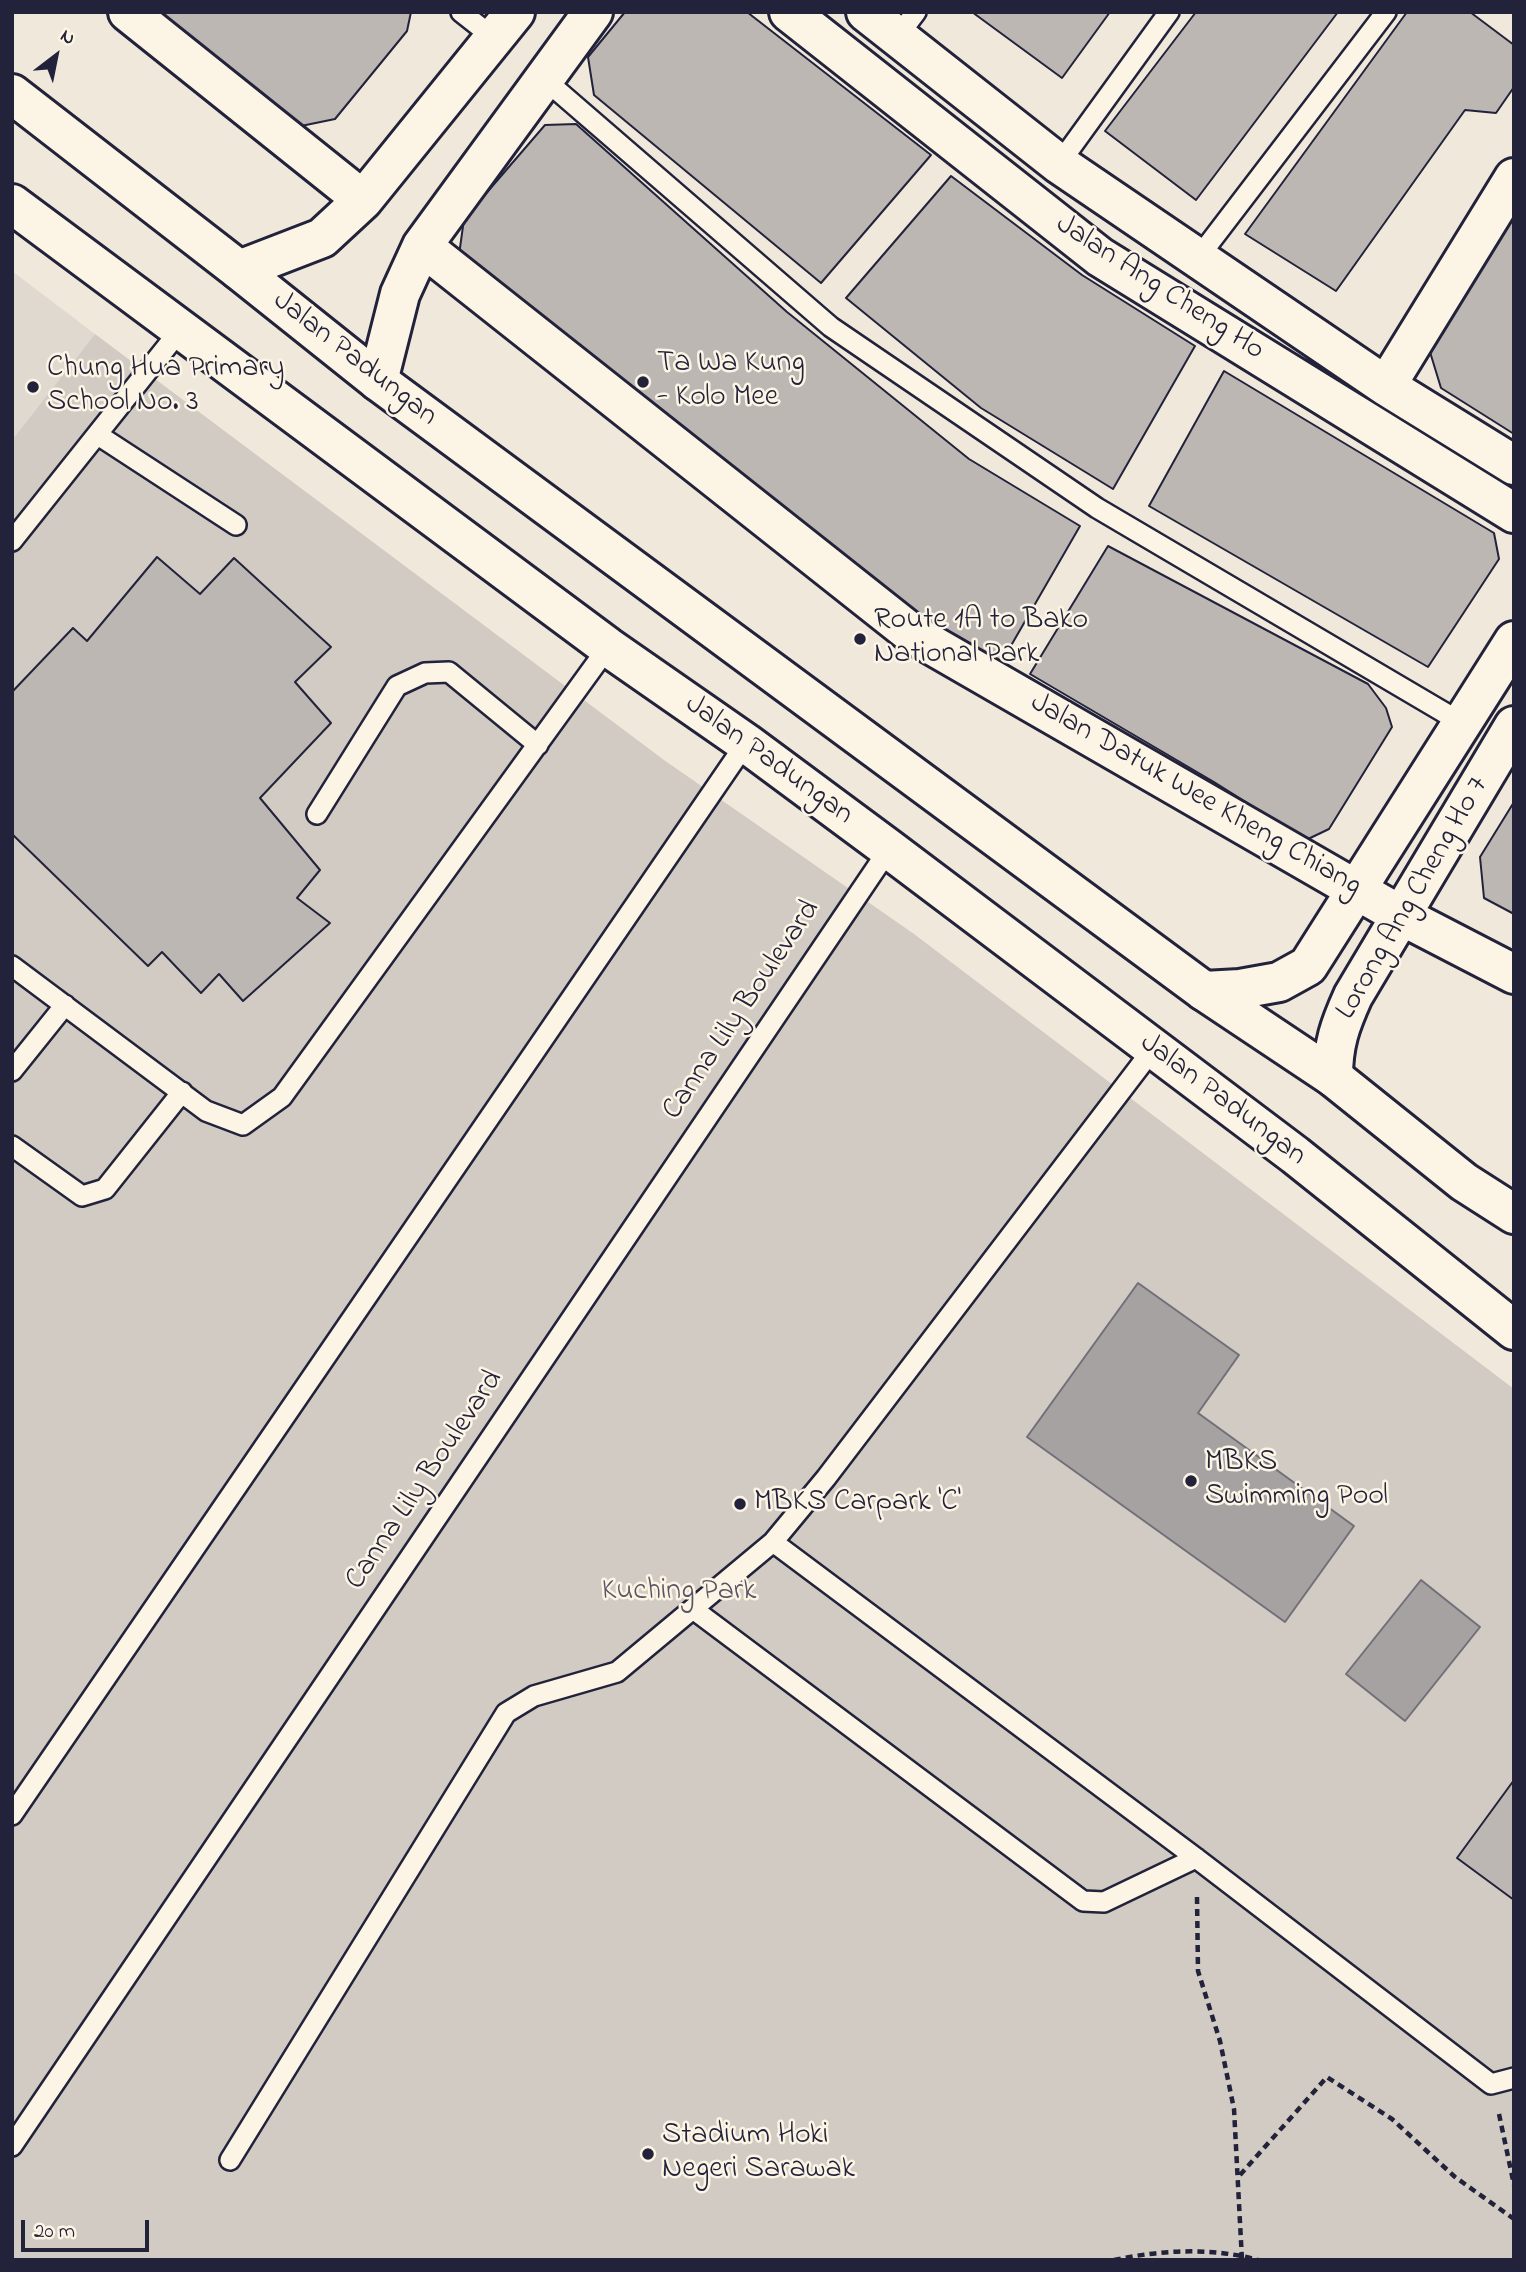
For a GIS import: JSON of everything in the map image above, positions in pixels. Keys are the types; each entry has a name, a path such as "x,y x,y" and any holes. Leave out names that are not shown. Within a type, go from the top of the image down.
{"street":[{"path":"128,12 363,200"},
{"path":"378,381 400,294 422,246 593,12"},
{"name":"Jalan Ang Cheng Ho","path":"789,12 1100,257 1514,513"},
{"name":"Jalan Ang Cheng Ho","path":"866,12 906,25 1059,164 1386,386 1514,465"},
{"path":"239,270 322,238 363,200 504,25"},
{"name":"Jalan Padungan","path":"12,94 378,381 1203,991 1333,1077 1464,1182 1514,1214"},
{"path":"1386,386 1514,178"},
{"name":"Jalan Padungan","path":"12,204 608,647 746,743 889,849 1295,1155 1514,1330"},
{"name":"Jalan Datuk Wee Kheng Chiang","path":"422,246 911,633 1400,915 1514,974"},
{"name":"Lorong Ang Cheng Ho 7","path":"1203,991 1240,989 1279,982 1308,966 1514,641"},
{"name":"Lorong Ang Cheng Ho 7","path":"1333,1077 1333,1052 1353,996 1514,726"},
{"path":"1464,1182 1514,1192"}],"lane":[{"path":"461,12 504,25"},
{"path":"1059,164 1169,12"},
{"path":"1198,258 1386,12"},
{"path":"543,78 831,327 1097,508 1462,723"},
{"path":"12,541 181,330"},
{"path":"98,435 236,525"},
{"path":"12,966 206,1111 243,1125 282,1097 608,647"},
{"path":"317,814 397,686 425,673 449,672 538,745"},
{"path":"12,1815 746,743"},
{"name":"Canna Lily Boulevard","path":"12,2146 889,849"},
{"path":"12,1071 65,1005"},
{"path":"230,2160 506,1713 534,1696 617,1672 773,1542 826,1478 1153,1049"},
{"path":"12,1146 82,1196 105,1189 181,1092"},
{"path":"773,1542 1196,1858 1491,2084 1514,2078"},
{"path":"693,1609 1083,1901 1104,1902 1196,1858"}],"path":[{"path":"1196,1858 1198,1971 1220,2041 1234,2109 1242,2258"},
{"path":"1239,2176 1327,2077 1392,2119 1455,2177 1514,2219"},
{"path":"1491,2084 1503,2127 1514,2185"},
{"path":"1114,2260 1135,2255 1200,2250 1258,2260"}],"shaded area":[{"name":"Chung Hua Primary School No. 3","path":"12,271 95,334 12,440"},
{"name":"MBKS Swimming Pool","path":"1138,1283 1239,1355 1198,1413 1354,1526 1285,1622 1027,1437"},
{"path":"1421,1580 1480,1627 1405,1721 1346,1674"}],"green space":[{"name":"Kuching Park","path":"95,334 664,760 914,934 1514,1389 1514,2260 12,2260 12,440"}],"building":[{"path":"160,12 411,12 407,31 335,119 301,126"},
{"path":"625,12 747,12 931,155 821,283 594,95 588,57"},
{"path":"972,12 1110,12 1062,78"},
{"path":"1196,12 1338,12 1196,200 1105,131"},
{"path":"1407,12 1470,12 1514,45 1514,87 1496,113 1465,110 1336,291 1245,234"},
{"path":"576,124 787,312 969,459 1080,526 1001,663 886,594 459,255 464,219 545,125"},
{"path":"951,176 1082,275 1195,346 1113,489 981,408 846,298"},
{"path":"1514,212 1514,434 1441,388 1430,352"},
{"path":"1224,371 1494,533 1499,559 1428,667 1149,506"},
{"path":"1108,546 1368,684 1386,708 1392,727 1329,829 1306,840 1214,782 1030,674"},
{"path":"157,557 200,594 234,558 331,647 295,682 331,723 260,798 320,870 297,898 330,923 243,1001 219,974 201,993 162,952 148,966 12,834 12,692 73,628 87,641"},
{"path":"1514,802 1514,914 1484,898 1480,857"},
{"path":"1514,1780 1514,1900 1457,1858"}],"place":[{"name":"Ta Wa Kung - Kolo Mee","path":"643,382"},
{"name":"Chung Hua Primary School No. 3","path":"33,387"},
{"name":"Route 1A to Bako National Park","path":"860,639"},
{"name":"MBKS Swimming Pool","path":"1191,1481"},
{"name":"MBKS Carpark 'C'","path":"740,1504"},
{"name":"Stadium Hoki Negeri Sarawak","path":"648,2154"}]}
